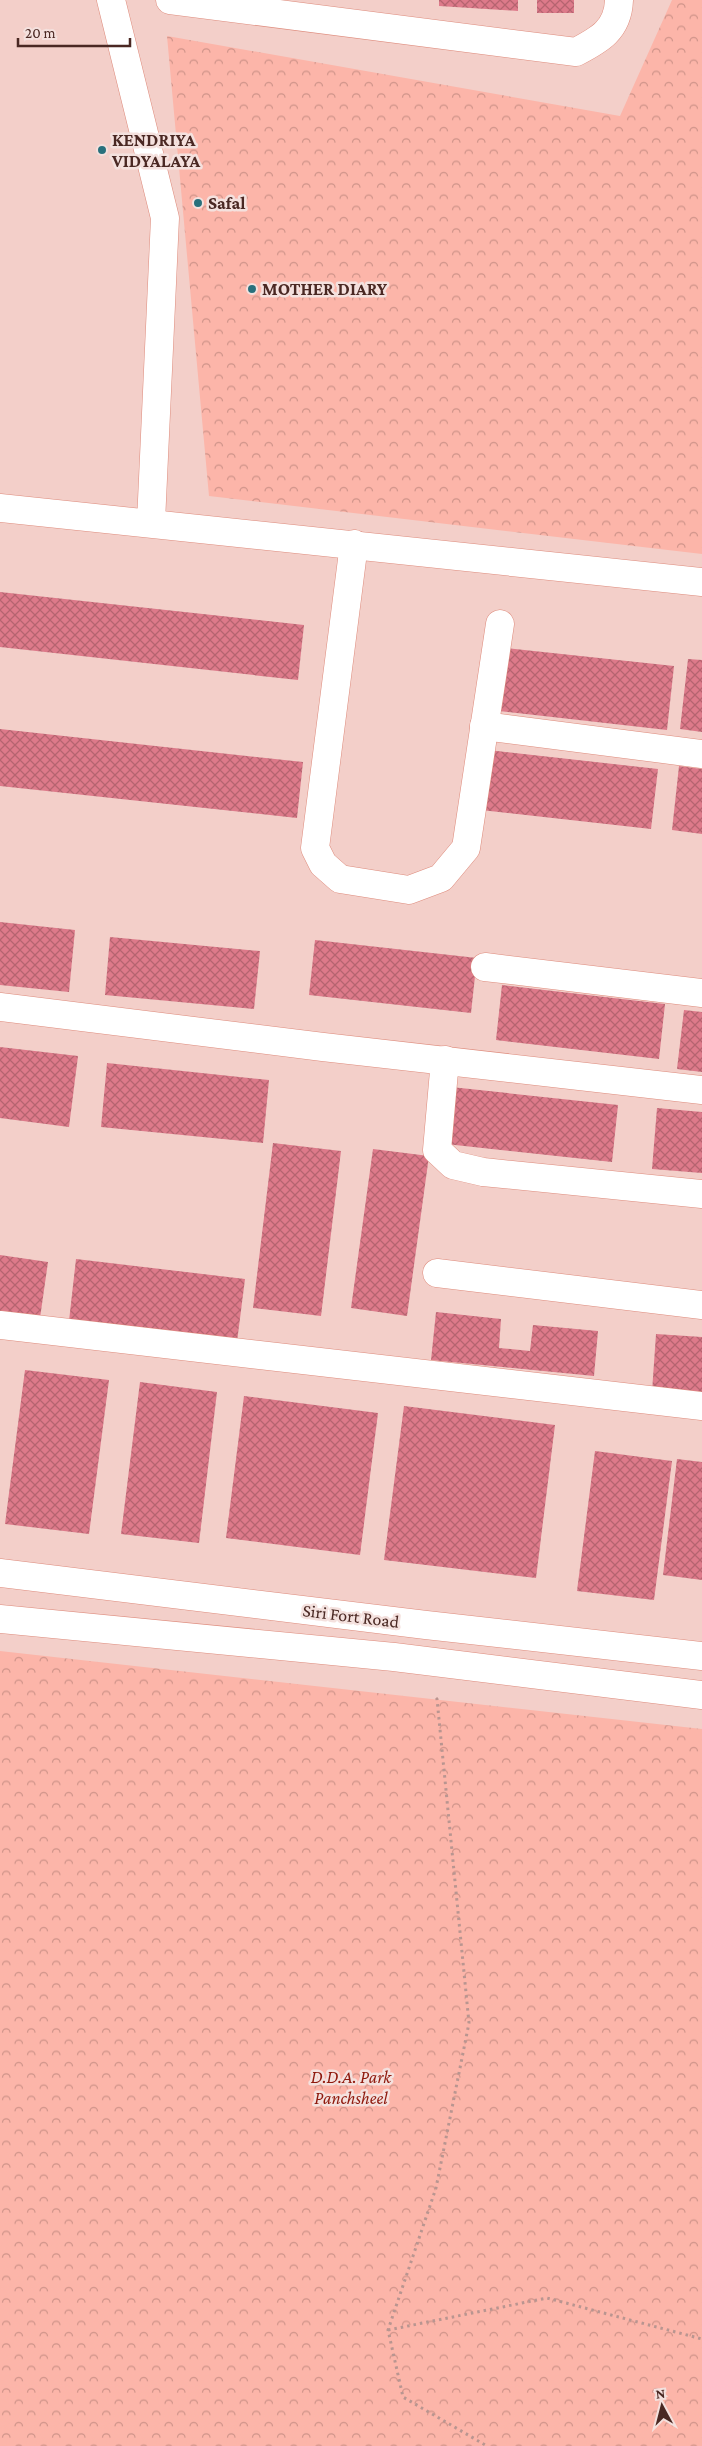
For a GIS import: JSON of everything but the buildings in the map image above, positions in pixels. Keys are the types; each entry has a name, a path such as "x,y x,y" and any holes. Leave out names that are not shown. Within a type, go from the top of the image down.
{"street":[{"path":"111,0 166,218 150,522"},
{"path":"170,0 576,52 603,38 619,11 620,0"},
{"path":"0,508 150,522 702,582"},
{"path":"354,544 315,848 323,864 340,879 409,890 441,878 466,848 500,624"},
{"path":"484,726 702,754"},
{"path":"485,967 702,993"},
{"path":"0,1007 702,1090"},
{"path":"445,1060 437,1150 452,1165 484,1172 702,1194"},
{"path":"437,1273 702,1305"},
{"path":"0,1325 702,1406"},
{"name":"Siri Fort Road","path":"0,1573 426,1625 702,1656"},
{"name":"Siri Fort Road","path":"0,1619 394,1657 702,1695"}],"path":[{"path":"438,1700 469,2023 436,2188 388,2330 403,2397 486,2446"},
{"path":"388,2330 546,2298 702,2339"}],"green space":[{"path":"672,0 702,0 702,554 209,496 167,36 620,116"},
{"name":"D.D.A. Park Panchsheel","path":"0,1651 702,1729 702,2446 0,2446"}],"place":[{"name":"KENDRIYA VIDYALAYA","path":"102,150"},
{"name":"Safal","path":"198,203"},
{"name":"MOTHER DIARY","path":"252,289"}]}
